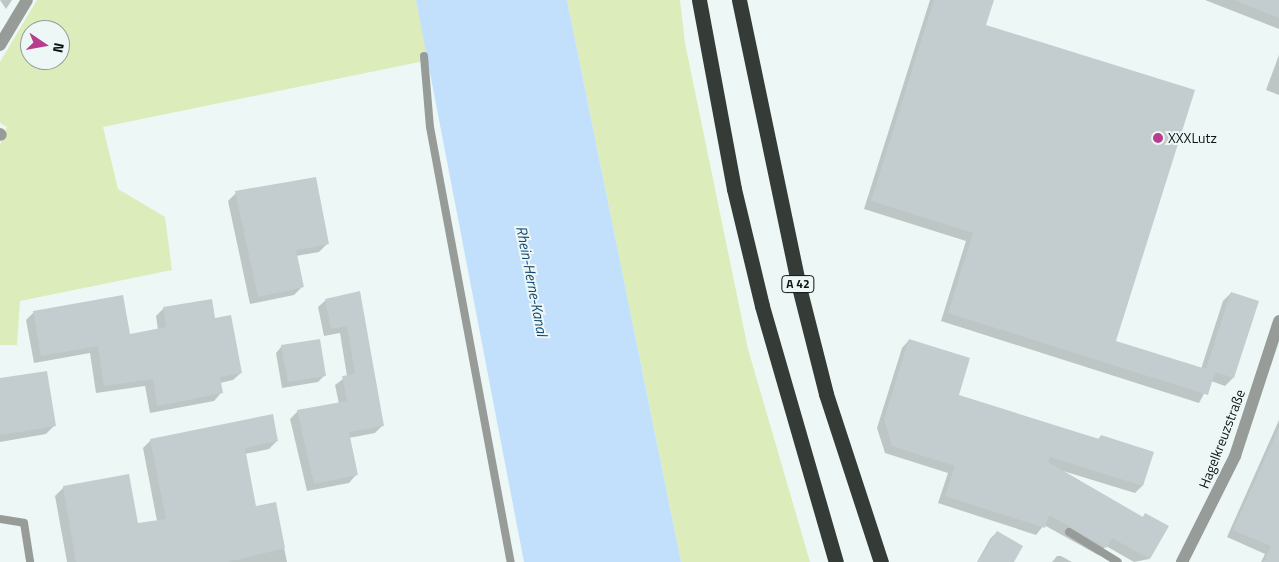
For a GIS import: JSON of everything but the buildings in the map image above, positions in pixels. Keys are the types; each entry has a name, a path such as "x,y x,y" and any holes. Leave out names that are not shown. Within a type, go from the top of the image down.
{"highway":[{"path":"699,0 734,189 762,306 836,562"},
{"name":"A 42","path":"740,0 799,287 826,394 881,562"}],"street":[{"path":"0,45 27,0"},
{"name":"Hagelkreuzstraße","path":"1183,561 1235,456 1279,321"}],"lane":[{"path":"424,56 430,127 510,562"},
{"path":"0,519 24,523 30,562"},
{"path":"1069,532 1118,562"}],"green space":[{"path":"37,0 416,0 429,60 103,127 118,189 165,217 172,270 20,301 17,345 0,345 0,145 7,127 0,123 0,62 20,28 20,70 70,70 70,20 25,20"},
{"path":"567,0 680,0 685,43 748,349 810,562 681,562"}],"water":[{"name":"Rhein-Herne-Kanal","path":"416,0 567,0 681,562 524,562"}],"place":[{"name":"XXXLutz","path":"1158,138"}]}
